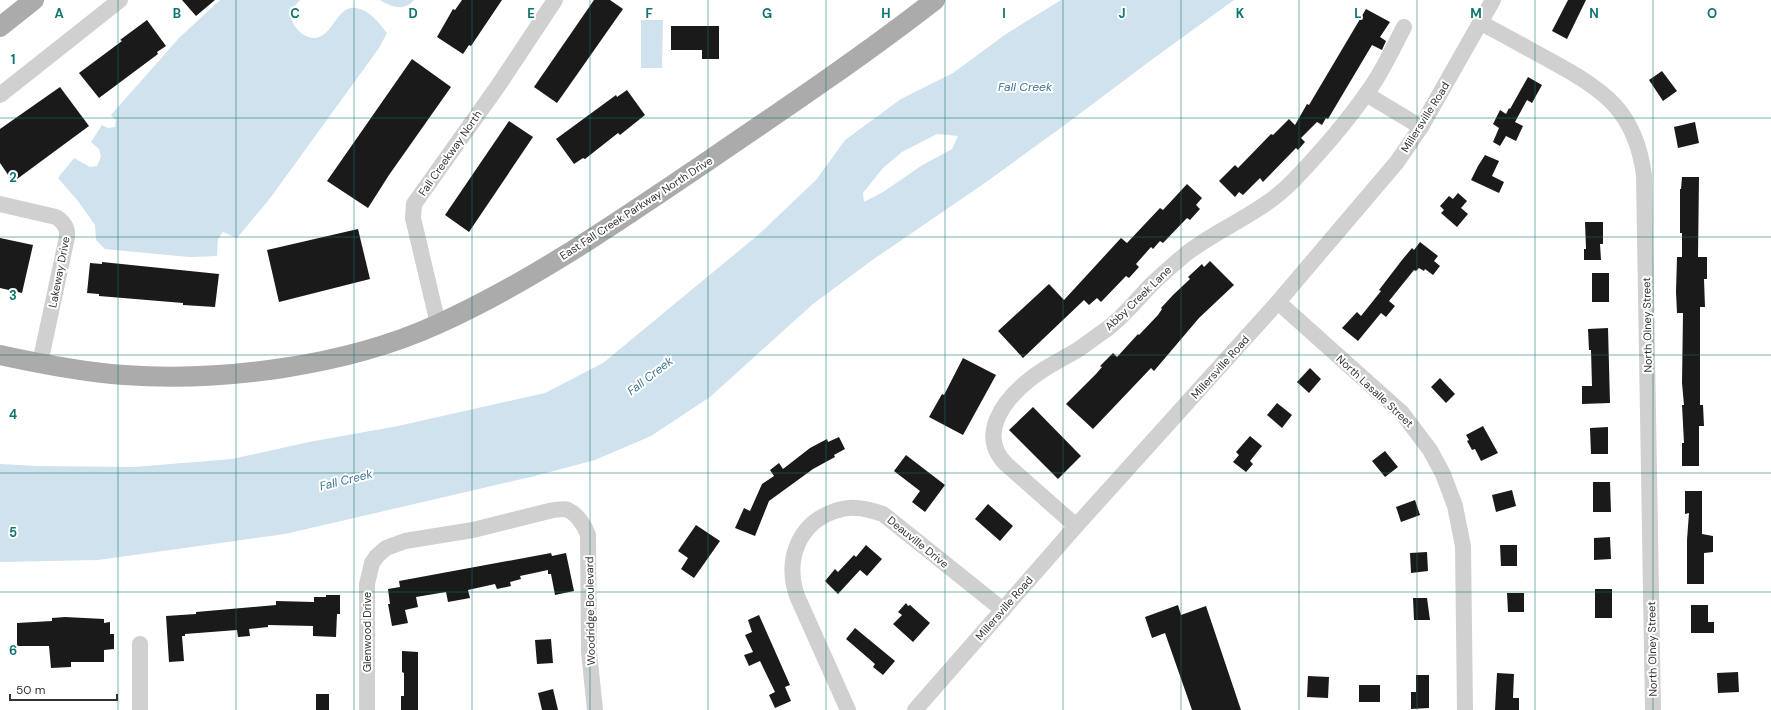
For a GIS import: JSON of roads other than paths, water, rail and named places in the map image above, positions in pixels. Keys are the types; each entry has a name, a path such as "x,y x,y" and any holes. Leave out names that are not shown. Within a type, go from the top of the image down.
{"main road":[{"path":"0,27 34,0"},
{"name":"East Fall Creek Parkway North Drive","path":"0,355 71,369 124,375 178,376 245,373 342,356 380,345 438,324 498,295 596,237 850,64 935,0"}],"street":[{"path":"0,95 120,0"},
{"name":"Fall Creekway North","path":"438,324 413,218 414,204 498,86 555,0"},
{"name":"Millersville Road","path":"915,710 1076,526 1278,302 1392,168 1421,127 1493,0"},
{"name":"North Olney Street","path":"1481,23 1583,78 1605,95 1614,104 1629,125 1642,156 1645,184 1653,710"},
{"name":"Abby Creek Lane","path":"1076,526 1006,464 998,454 993,436 994,426 1000,414 1016,391 1029,380 1081,348 1107,329 1132,307 1159,277 1185,255 1220,231 1255,211 1282,191 1302,172 1342,127 1366,94 1385,64 1404,27"},
{"path":"1366,94 1421,127"},
{"name":"Lakeway Drive","path":"0,204 56,217 62,221 67,230 67,238 40,363"},
{"name":"North Lasalle Street","path":"1278,302 1402,413 1430,450 1443,474 1455,506 1463,546 1465,710"},
{"name":"Deauville Drive","path":"848,710 797,596 792,577 793,556 801,538 809,528 825,515 850,508 870,510 883,514 1002,610"},
{"name":"Glenwood Drive","path":"367,710 367,584 372,563 377,556 386,548 405,541 473,530 549,511 568,510 576,517"},
{"name":"Woodridge Boulevard","path":"576,517 582,522 588,535 589,652 595,710"},
{"path":"140,644 140,710"}],"water":[{"path":"220,0 300,0 294,7 290,16 299,31 304,35 313,38 320,37 327,32 342,13 349,9 356,8 370,14 387,33 379,48 271,197 237,238 223,232 218,239 217,256 189,257 105,249 96,240 95,225 78,201 58,178 74,158 90,167 97,166 101,157 99,149 91,142 102,125 108,128 115,127 116,120 111,115 179,38"},
{"path":"380,0 414,0 406,6 397,7"},
{"name":"Fall Creek","path":"1061,0 1234,0 982,185 871,261 813,304 710,397 651,436 595,460 535,476 285,534 98,560 0,562 0,464 134,467 232,459 309,442 398,426 545,393 603,363 758,235 816,180 845,140 901,99 953,73 1006,34","holes":["937,134 958,136 952,149 921,166 883,192 864,202 863,193 883,168 902,152"]},
{"path":"641,20 663,20 662,68 641,68"}]}
